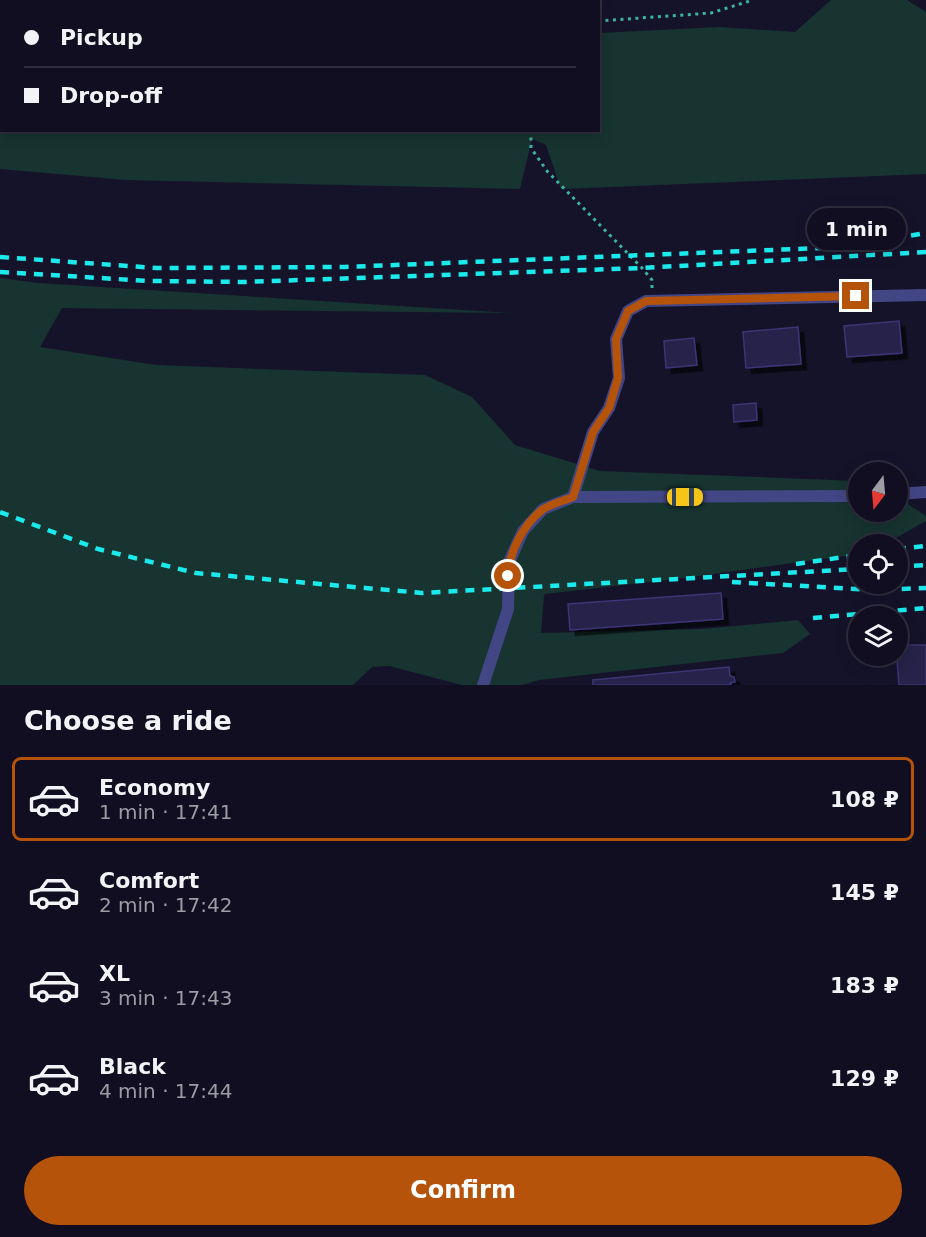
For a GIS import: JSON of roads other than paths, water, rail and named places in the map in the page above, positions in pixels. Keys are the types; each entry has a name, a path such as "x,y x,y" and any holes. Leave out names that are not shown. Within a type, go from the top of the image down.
{"street":[{"path":"573,497 593,432 609,408 618,378 616,339 628,311 646,301 926,295"},
{"path":"908,493 926,492"},
{"path":"483,685 508,609 509,562 523,531 543,509 573,497 848,496"}],"railway":[{"path":"844,247 926,233"},
{"path":"0,257 157,268 345,267 821,248"},
{"path":"0,272 150,281 244,282 642,268 926,252"},
{"path":"0,512 98,549 196,573 422,593 848,570"},
{"path":"908,548 926,546"},
{"path":"796,564 848,556"},
{"path":"908,566 926,565"},
{"path":"732,582 874,590 926,588"},
{"path":"813,618 926,608"}]}
